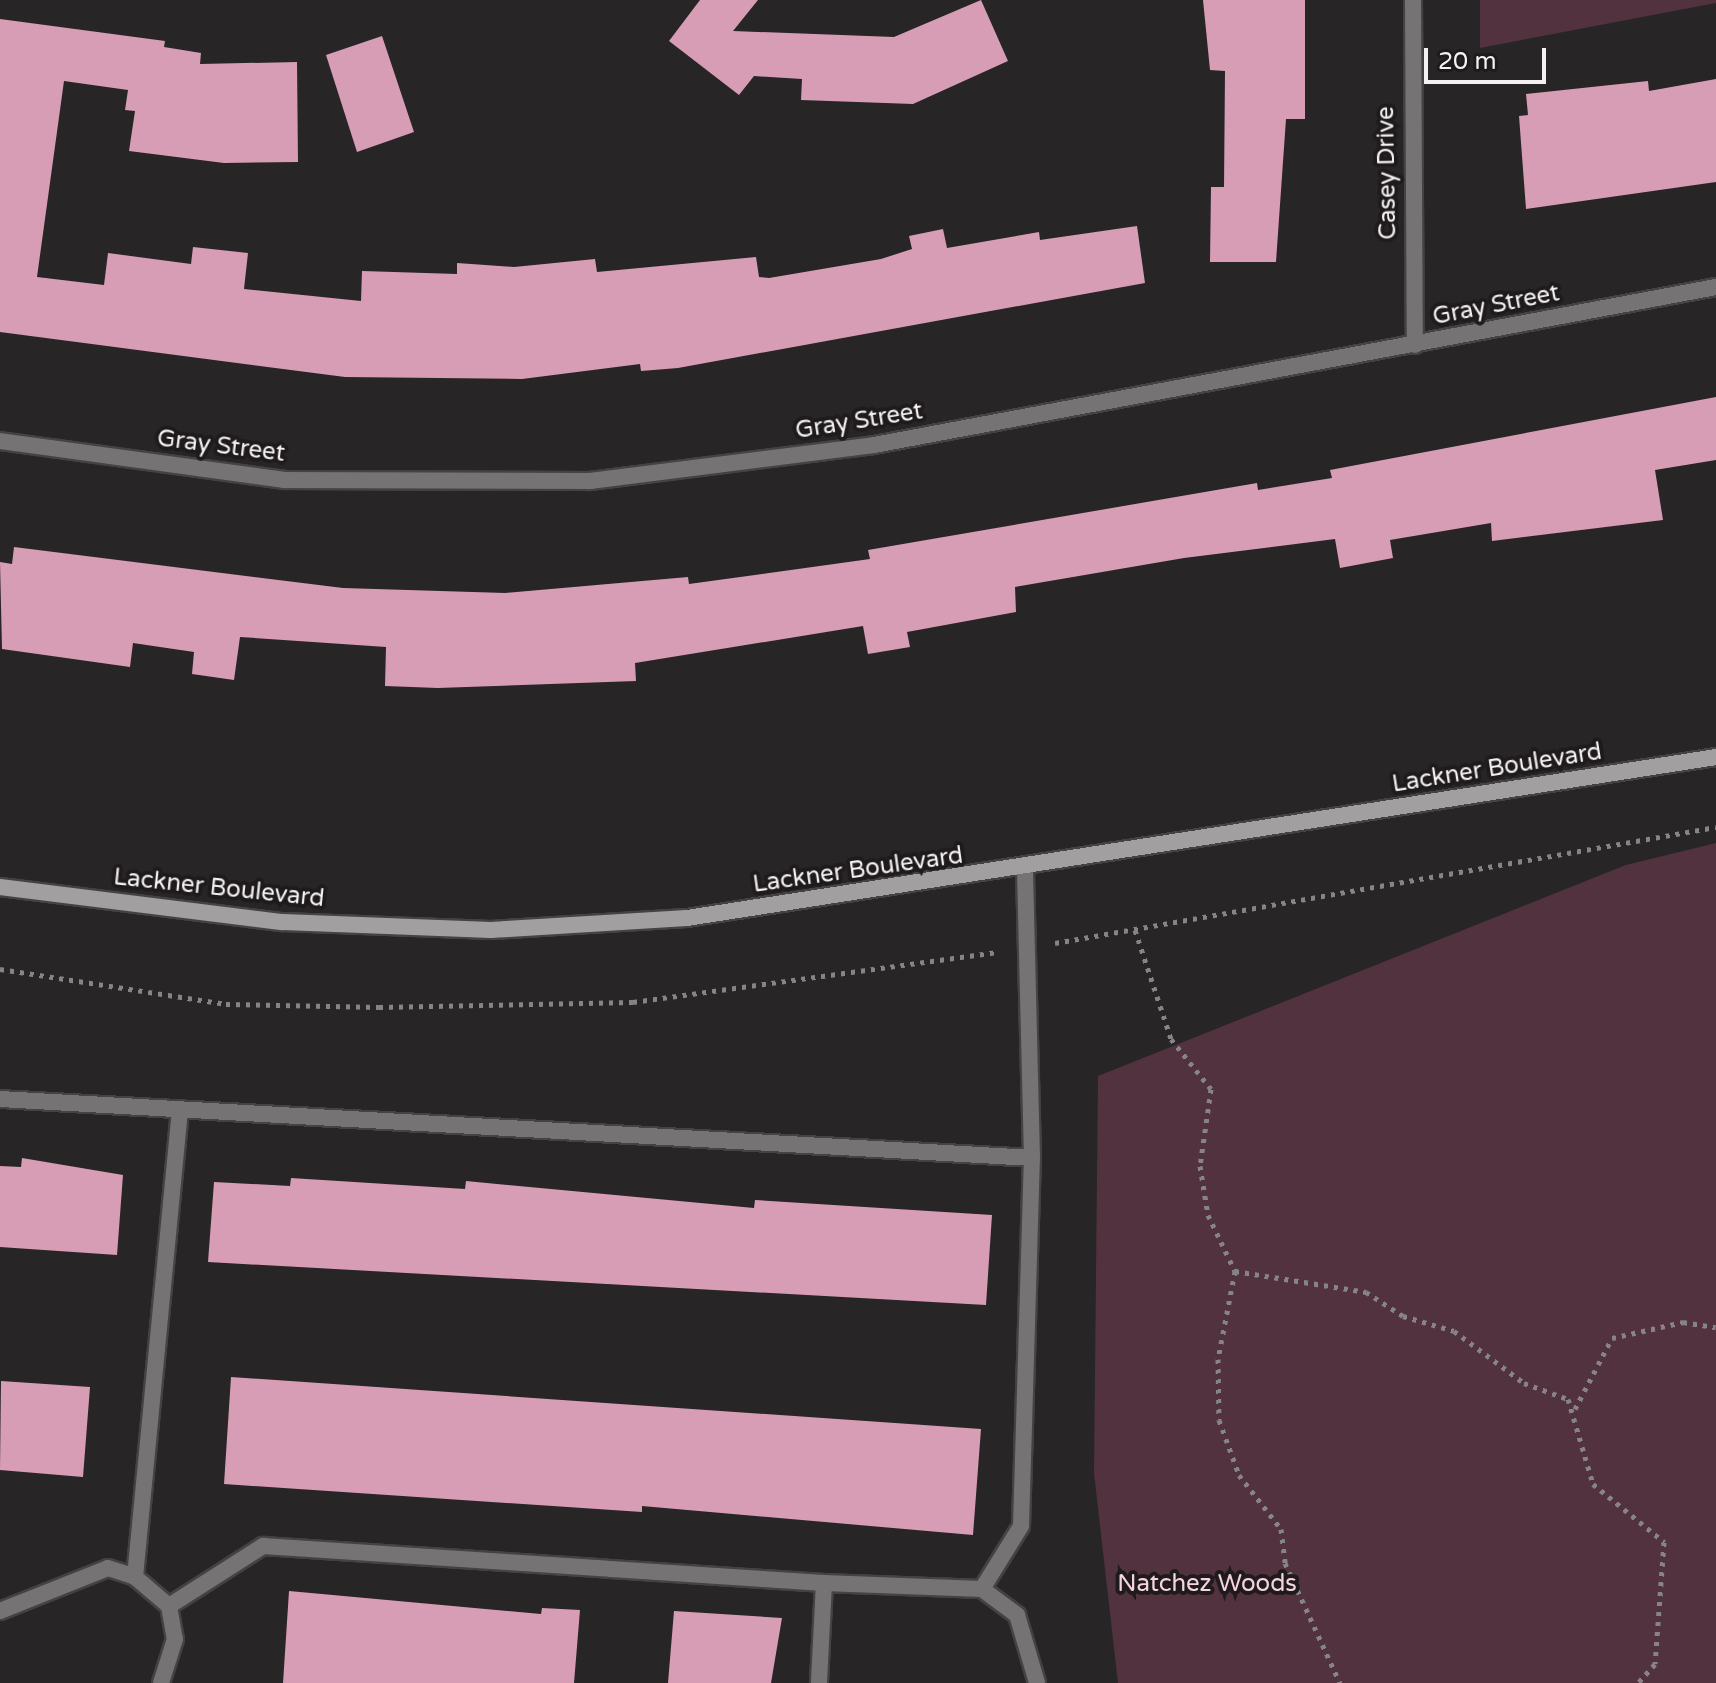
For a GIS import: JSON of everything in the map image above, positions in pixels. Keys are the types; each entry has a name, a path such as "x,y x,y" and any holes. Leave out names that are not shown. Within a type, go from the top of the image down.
{"main road":[{"name":"Lackner Boulevard","path":"0,887 283,922 491,930 687,918 1025,869 1716,757"}],"street":[{"name":"Casey Drive","path":"1413,0 1415,345"},
{"name":"Gray Street","path":"0,441 284,480 590,481 874,445 1716,287"},
{"path":"982,1589 1021,1526 1032,1158 1025,869"},
{"path":"0,1099 1032,1158"},
{"path":"135,1577 180,1109"},
{"path":"169,1606 263,1546 824,1583 982,1589 1017,1615 1037,1683"},
{"path":"0,1611 108,1568 135,1577 169,1606 175,1639 161,1683"},
{"path":"819,1683 824,1583"}],"path":[{"path":"0,969 226,1004 633,1002 1135,930 1716,827"},
{"path":"1135,930 1171,1039 1211,1089 1200,1166 1208,1215 1235,1271 1218,1359 1219,1420 1239,1475 1281,1529 1285,1563 1340,1683"},
{"path":"1235,1271 1366,1292 1403,1316 1454,1331 1574,1410"},
{"path":"1638,1683 1655,1664 1664,1542 1593,1484 1574,1410 1612,1338 1683,1322 1716,1327"}],"green space":[{"path":"1480,0 1716,0 1716,3 1480,48"},
{"name":"Natchez Woods","path":"1716,843 1716,1683 1118,1683 1094,1473 1098,1076 1626,865"}],"building":[{"path":"700,0 758,0 733,31 894,37 981,0 1008,61 913,104 801,100 802,79 754,76 739,95 669,41"},
{"path":"1203,0 1305,0 1305,119 1286,119 1276,262 1210,262 1211,187 1224,187 1225,71 1210,70"},
{"path":"0,19 165,41 164,47 201,53 200,64 297,62 298,162 224,163 129,151 135,111 125,110 128,90 64,81 37,277 104,285 108,253 191,264 193,247 248,253 244,289 361,301 362,271 457,274 457,263 514,267 595,259 597,272 756,257 759,277 769,278 881,259 912,249 909,236 943,229 947,248 1039,232 1040,240 1137,226 1145,283 678,368 641,371 640,364 522,379 345,377 0,332"},
{"path":"382,36 414,132 357,152 326,55"},
{"path":"1716,79 1716,182 1526,209 1519,116 1528,115 1526,94 1648,81 1649,91"},
{"path":"1716,397 1716,460 1655,470 1663,520 1492,541 1491,523 1390,540 1393,558 1340,568 1335,539 1184,558 1015,587 1016,612 907,632 910,647 868,654 863,626 635,663 636,681 438,688 385,686 386,647 240,637 234,680 192,674 194,652 133,643 130,667 2,649 0,562 12,564 14,547 343,588 505,593 688,577 689,584 870,559 868,550 1257,483 1258,490 1332,478 1330,470"},
{"path":"22,1158 123,1175 117,1255 0,1247 0,1166 21,1167"},
{"path":"291,1178 465,1189 466,1181 754,1208 755,1200 992,1215 986,1305 208,1262 214,1182 290,1186"},
{"path":"231,1377 981,1429 973,1535 642,1506 642,1512 224,1484"},
{"path":"1,1381 90,1387 83,1477 0,1470"},
{"path":"289,1591 541,1614 542,1608 580,1610 574,1683 283,1683"},
{"path":"674,1611 782,1618 771,1683 668,1683"}]}
